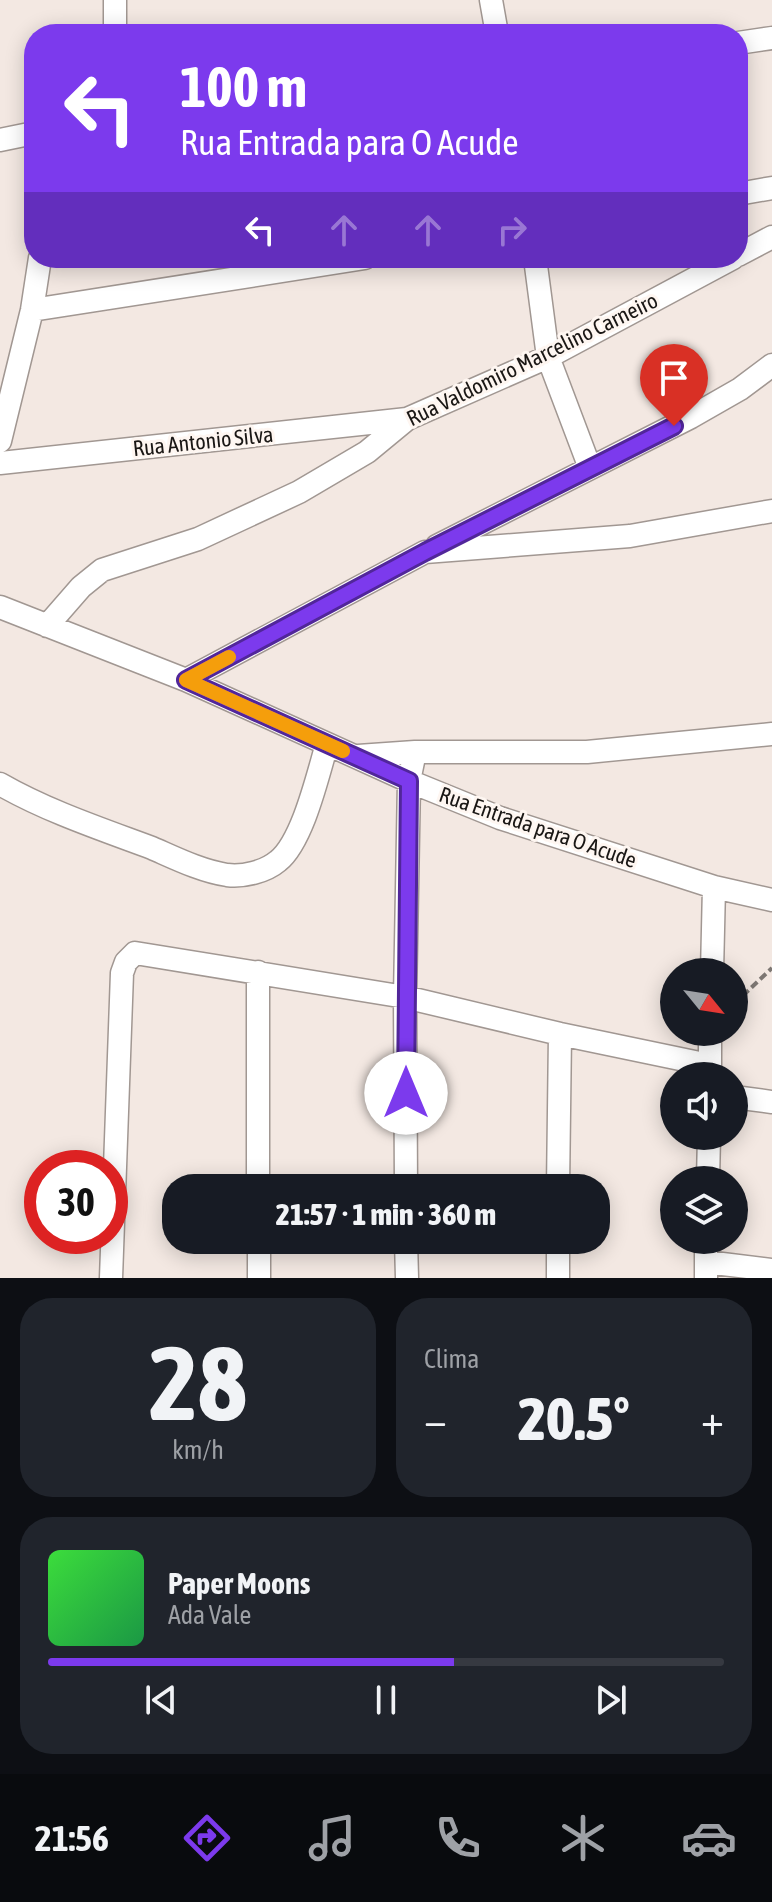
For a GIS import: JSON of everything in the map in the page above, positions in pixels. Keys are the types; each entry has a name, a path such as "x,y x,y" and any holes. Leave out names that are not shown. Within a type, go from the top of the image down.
{"street":[{"path":"115,0 115,24"},
{"path":"491,0 495,24"},
{"path":"748,42 772,38"},
{"path":"0,140 24,135"},
{"path":"748,192 772,188"},
{"name":"Rua Valdomiro Marcelino Carneiro","path":"748,250 772,237"},
{"path":"0,441 32,310 38,268"},
{"path":"32,310 301,268"},
{"path":"536,268 548,357 590,468"},
{"name":"Rua Valdomiro Marcelino Carneiro","path":"47,626 81,587 102,570 198,539 299,492 367,452 407,419 548,357 714,268"},
{"path":"186,680 425,552 728,396 772,365"},
{"name":"Rua Antonio Silva","path":"0,463 407,419"},
{"path":"425,552 630,536 772,511"},
{"name":"Rua Entrada para O Acude","path":"0,607 186,680 409,781 500,818 714,887 772,900"},
{"path":"356,756 415,752 587,752 772,734"},
{"path":"0,784 82,822 190,863 226,875 244,875 279,861 290,848 308,807 327,744"},
{"path":"406,1174 409,781 415,752"},
{"path":"712,958 714,887"},
{"path":"111,1278 121,993 126,962 135,953 405,997 677,1062"},
{"path":"258,972 258,1174"},
{"path":"558,1174 560,1034"},
{"path":"748,1099 772,1102"},
{"path":"259,1254 259,1278"},
{"path":"406,1254 407,1278"},
{"path":"558,1254 558,1278"},
{"path":"706,1260 772,1270"}],"path":[{"path":"748,991 772,968"}],"slow traffic":[{"path":"229,657 186,680 343,751"}],"route":[{"path":"406,1093 409,781 186,680 425,552 674,426"}]}
